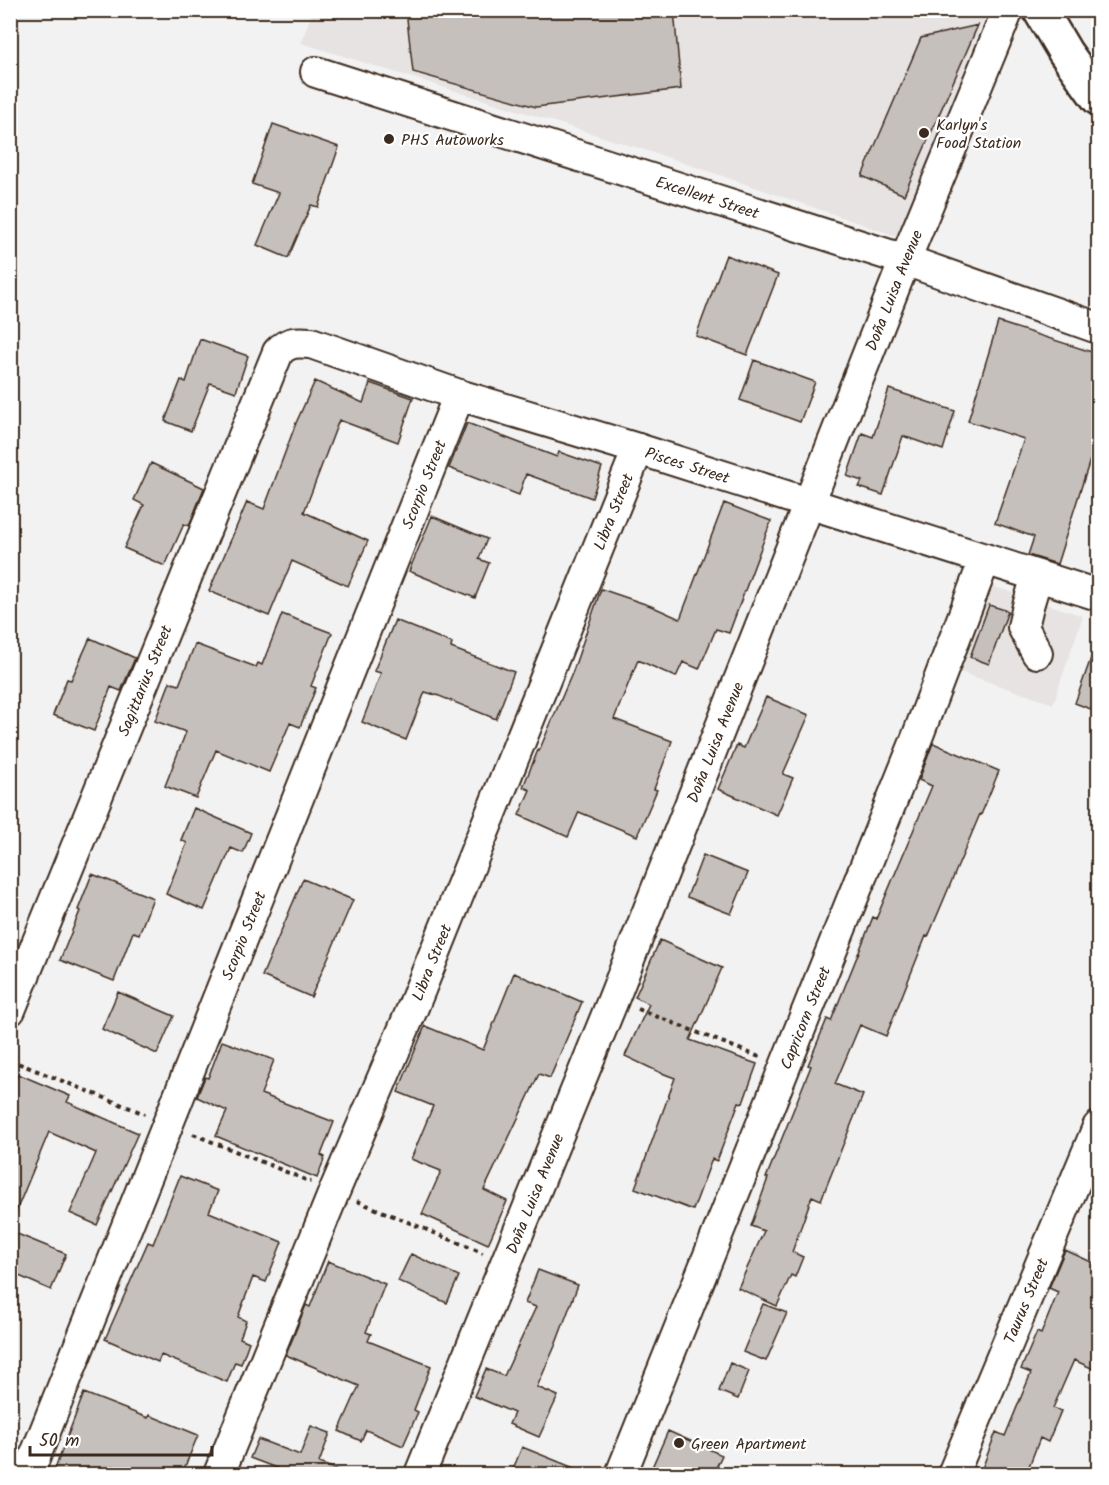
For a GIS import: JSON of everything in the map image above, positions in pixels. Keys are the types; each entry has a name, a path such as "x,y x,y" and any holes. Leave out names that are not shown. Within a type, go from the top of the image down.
{"main road":[{"path":"1040,10 1065,52 1098,98"}],"street":[{"name":"Doña Luisa Avenue","path":"420,1474 613,1000 904,260 1008,10"},
{"name":"Excellent Street","path":"316,72 904,260 1098,328"},
{"name":"Pisces Street","path":"278,352 284,346 296,342 311,343 459,395 638,449 1098,596"},
{"name":"Sagittarius Street","path":"10,1010 278,352"},
{"name":"Scorpio Street","path":"28,1474 459,395"},
{"name":"Libra Street","path":"219,1474 334,1192 413,1007 638,449"},
{"name":"Capricorn Street","path":"621,1474 915,743 985,559"},
{"path":"1037,576 1023,627 1037,653"},
{"name":"Taurus Street","path":"953,1474 1098,1127"}],"path":[{"path":"613,1000 785,1067"},
{"path":"10,1060 506,1262"}],"shaded area":[{"path":"313,10 987,11 899,237 670,158 301,43"},
{"path":"986,584 1083,616 1053,704 957,671"}],"building":[{"path":"406,10 674,10 681,89 536,107 413,72"},
{"path":"978,25 904,195 862,176 921,38"},
{"path":"273,124 339,147 318,207 311,205 288,258 257,245 279,193 252,184"},
{"path":"726,255 778,275 747,355 696,336"},
{"path":"998,322 1098,354 1098,462 1090,460 1057,564 1028,555 1034,537 995,523 1024,439 968,421"},
{"path":"200,339 248,356 236,392 210,383 191,431 165,421 181,380 186,382"},
{"path":"754,360 815,382 800,422 740,400"},
{"path":"315,381 363,403 370,383 413,398 398,442 339,420 304,512 368,541 348,586 292,561 269,616 209,591 247,502 264,509 296,423"},
{"path":"889,389 955,411 943,450 903,436 883,495 859,487 862,481 847,476 862,433 873,437"},
{"path":"467,423 557,457 559,452 602,467 592,498 526,474 519,495 449,468"},
{"path":"151,463 204,488 189,526 184,524 165,566 124,548 144,505 134,500"},
{"path":"724,503 771,521 729,633 716,629 699,669 683,662 676,677 638,660 614,719 672,741 654,789 657,790 637,836 579,812 568,837 519,815 530,790 523,787 573,671 601,589 651,606 680,619"},
{"path":"432,516 487,539 479,559 489,563 475,598 409,571"},
{"path":"989,605 1008,611 989,664 970,657"},
{"path":"282,614 332,633 311,686 316,688 300,727 290,723 269,772 216,750 196,798 165,786 186,732 155,721 170,682 179,685 195,644 256,667 258,663 262,665"},
{"path":"395,620 452,643 451,648 514,672 496,719 425,692 406,740 362,722 381,673 374,671"},
{"path":"90,638 135,658 121,691 111,687 94,731 53,715 67,679 71,680"},
{"path":"1096,644 1098,645 1098,712 1075,703"},
{"path":"766,697 809,715 783,774 793,778 777,815 718,789 737,745 744,748"},
{"path":"933,743 999,771 928,937 926,936 886,1036 860,1025 835,1084 863,1095 821,1200 812,1196 792,1252 803,1257 795,1277 791,1275 777,1306 738,1288 764,1231 751,1226 768,1178 766,1178 811,1066 808,1065 827,1019 831,1021 873,917 876,919 932,786 919,780"},
{"path":"194,808 251,833 243,853 231,848 204,910 166,894 187,843 181,840"},
{"path":"703,855 748,873 731,914 687,897"},
{"path":"92,874 153,898 139,934 133,932 114,981 60,960"},
{"path":"303,879 353,900 311,997 262,976"},
{"path":"660,940 722,968 690,1040 757,1064 743,1103 739,1102 717,1161 712,1159 693,1210 635,1188 675,1078 625,1056 649,1004 635,997"},
{"path":"514,973 582,1002 550,1078 539,1074 484,1190 507,1201 488,1244 422,1214 441,1171 411,1159 433,1106 398,1092 425,1026 483,1050"},
{"path":"118,992 174,1016 157,1054 102,1029"},
{"path":"222,1041 274,1060 261,1094 334,1122 321,1155 325,1157 317,1178 216,1136 227,1111 197,1097 205,1077 208,1078"},
{"path":"18,1074 70,1096 67,1102 138,1133 97,1225 70,1213 96,1153 49,1132 10,1226 10,1092"},
{"path":"180,1176 218,1191 209,1212 282,1242 266,1282 253,1277 238,1317 246,1321 240,1338 249,1342 241,1364 235,1362 227,1382 161,1355 158,1362 105,1339 148,1242 153,1244"},
{"path":"10,1231 66,1254 51,1290 10,1272"},
{"path":"1065,1250 1098,1265 1098,1371 1074,1360 1053,1408 1061,1411 1048,1442 1040,1438 1026,1474 980,1474 996,1432 1005,1436 1031,1373 1021,1369 1037,1332 1041,1334 1058,1292 1049,1288"},
{"path":"411,1254 459,1276 447,1303 398,1281"},
{"path":"328,1261 385,1284 366,1332 371,1334 368,1341 431,1366 414,1410 418,1412 403,1446 366,1430 361,1441 339,1431 359,1386 286,1355 306,1305 310,1307"},
{"path":"538,1270 578,1285 537,1387 558,1396 539,1437 509,1424 514,1413 474,1396 486,1369 504,1376 536,1307 525,1303"},
{"path":"763,1304 787,1313 766,1361 743,1352"},
{"path":"730,1363 749,1371 738,1399 719,1391"},
{"path":"84,1393 148,1418 149,1415 198,1435 182,1474 133,1474 112,1466 108,1474 53,1474"},
{"path":"311,1426 330,1433 319,1463 346,1474 292,1474 250,1458 258,1439 300,1455"},
{"name":"Green Apartment","path":"668,1431 722,1455 713,1474 649,1474"},
{"path":"522,1447 589,1474 511,1474"}],"place":[{"name":"Karlyn's Food Station","path":"924,133"},
{"name":"PHS Autoworks","path":"389,139"},
{"name":"Green Apartment","path":"679,1443"}]}
